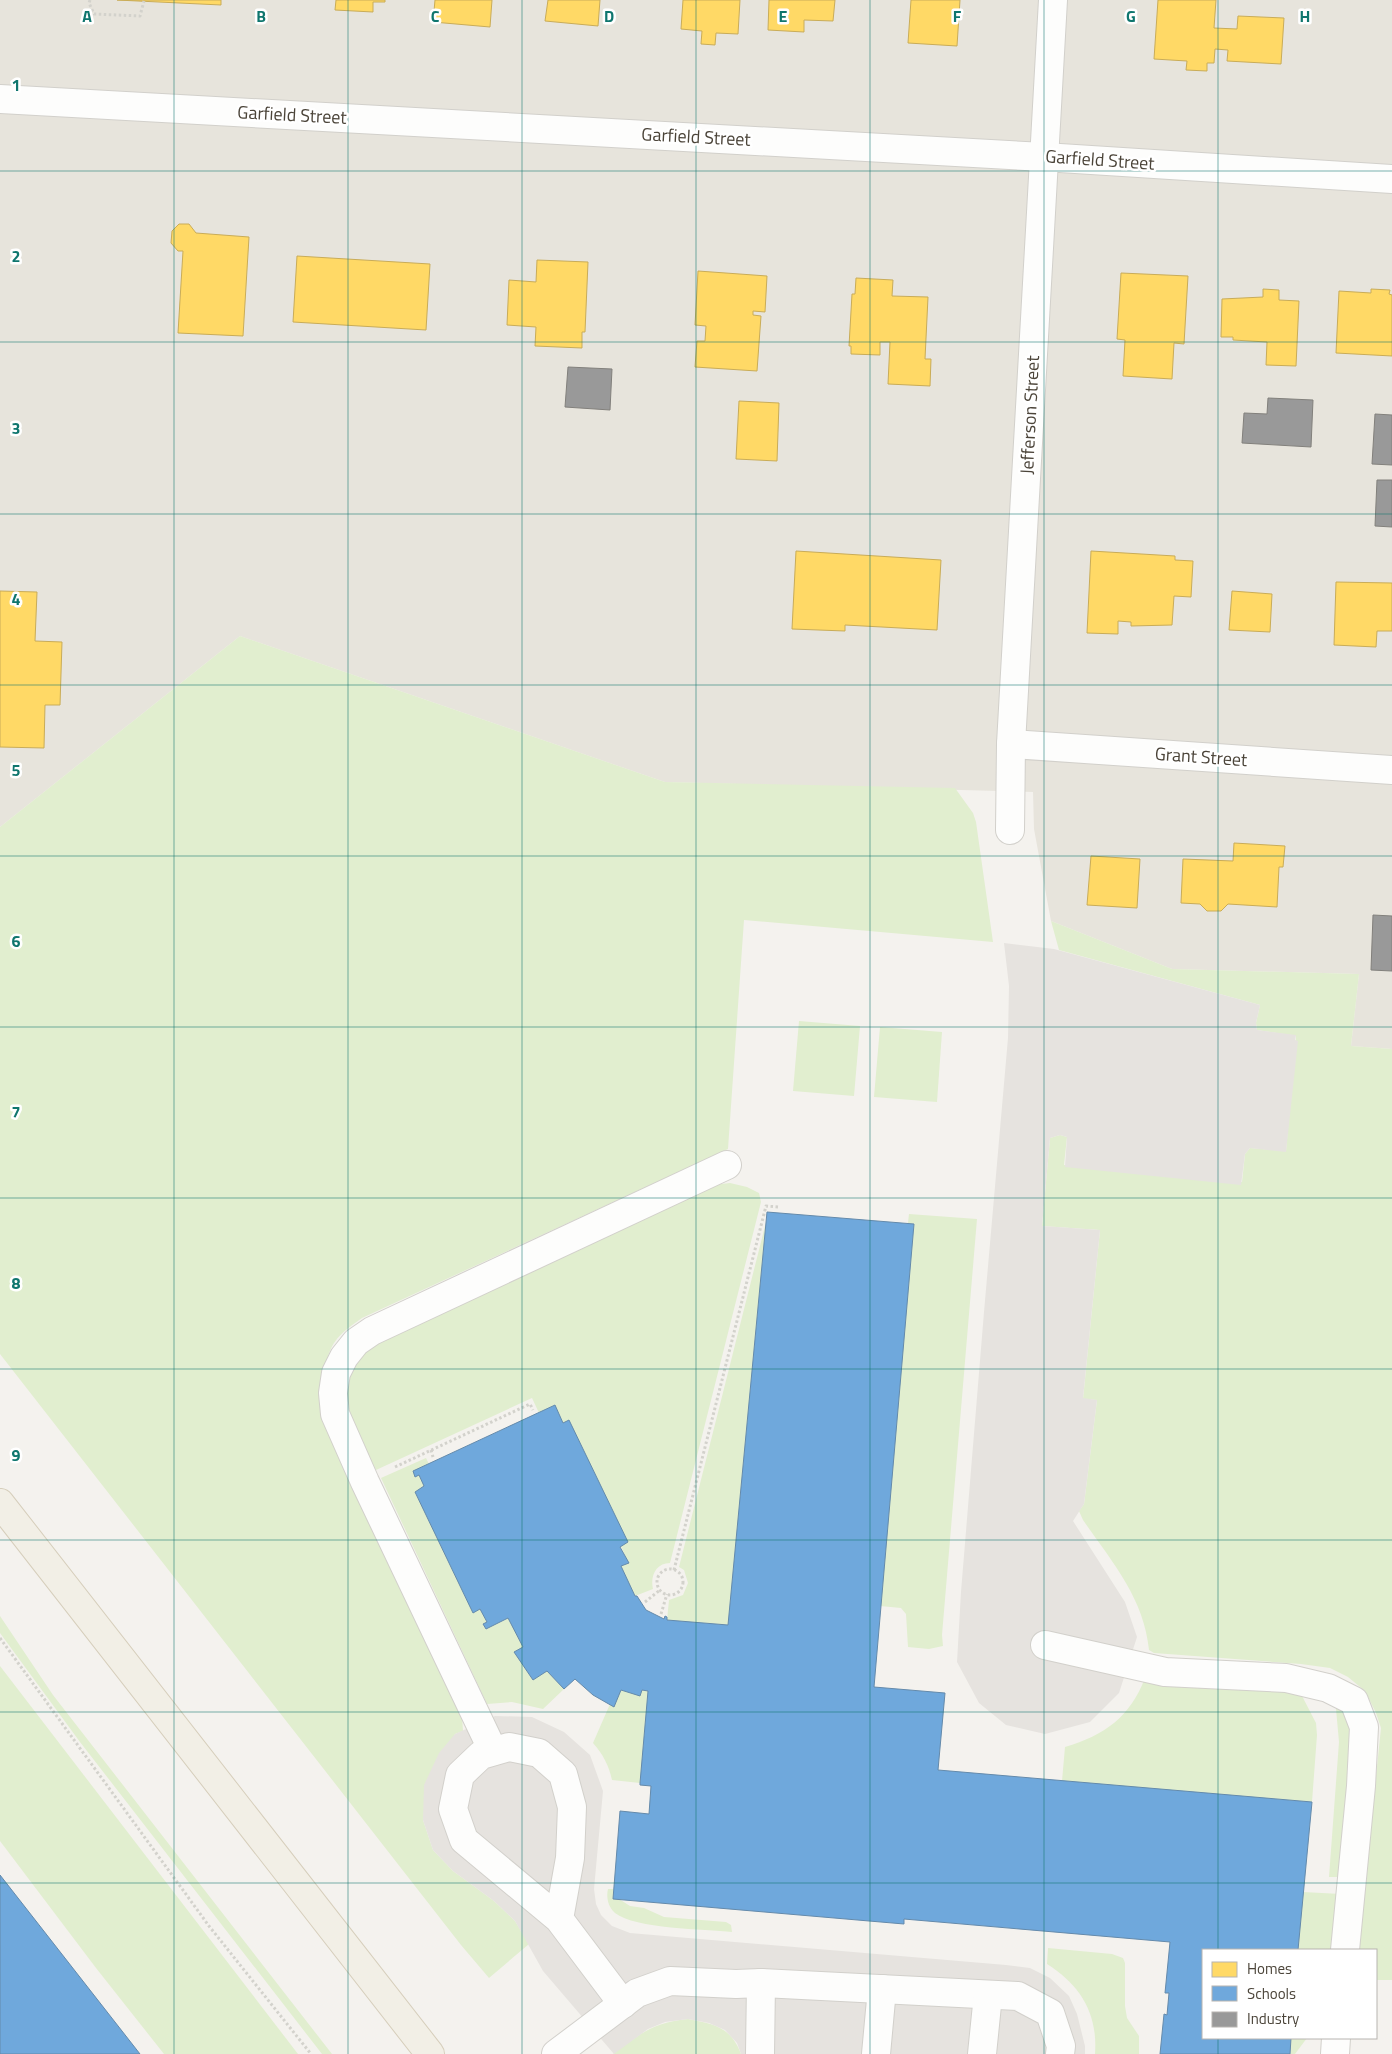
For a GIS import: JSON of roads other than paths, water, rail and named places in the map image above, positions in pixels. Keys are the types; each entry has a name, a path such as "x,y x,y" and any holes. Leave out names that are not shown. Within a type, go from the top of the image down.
{"main road":[{"path":"0,1503 430,2054"}],"street":[{"name":"Jefferson Street","path":"1010,830 1011,744 1053,0"},
{"name":"Garfield Street","path":"0,99 1044,157 1392,179"},
{"name":"Grant Street","path":"1011,744 1392,770"},
{"path":"493,1751 365,1482 335,1414 333,1393 336,1374 344,1357 356,1342 381,1327 727,1165"},
{"path":"1045,1645 1165,1672 1286,1678 1328,1688 1354,1702 1364,1728 1361,1786 1345,1949"},
{"path":"559,1920 570,1858 572,1807 563,1774 539,1753 508,1747 481,1755 460,1775 453,1809 464,1840 559,1920 623,2004"},
{"path":"556,2054 637,1993 670,1982 762,1983 1018,1996 1050,2013 1061,2046 1060,2054"},
{"path":"760,2054 762,1983"},
{"path":"876,2054 882,1989"},
{"path":"982,2054 988,1995"},
{"path":"1335,2054 1336,2039"}]}
